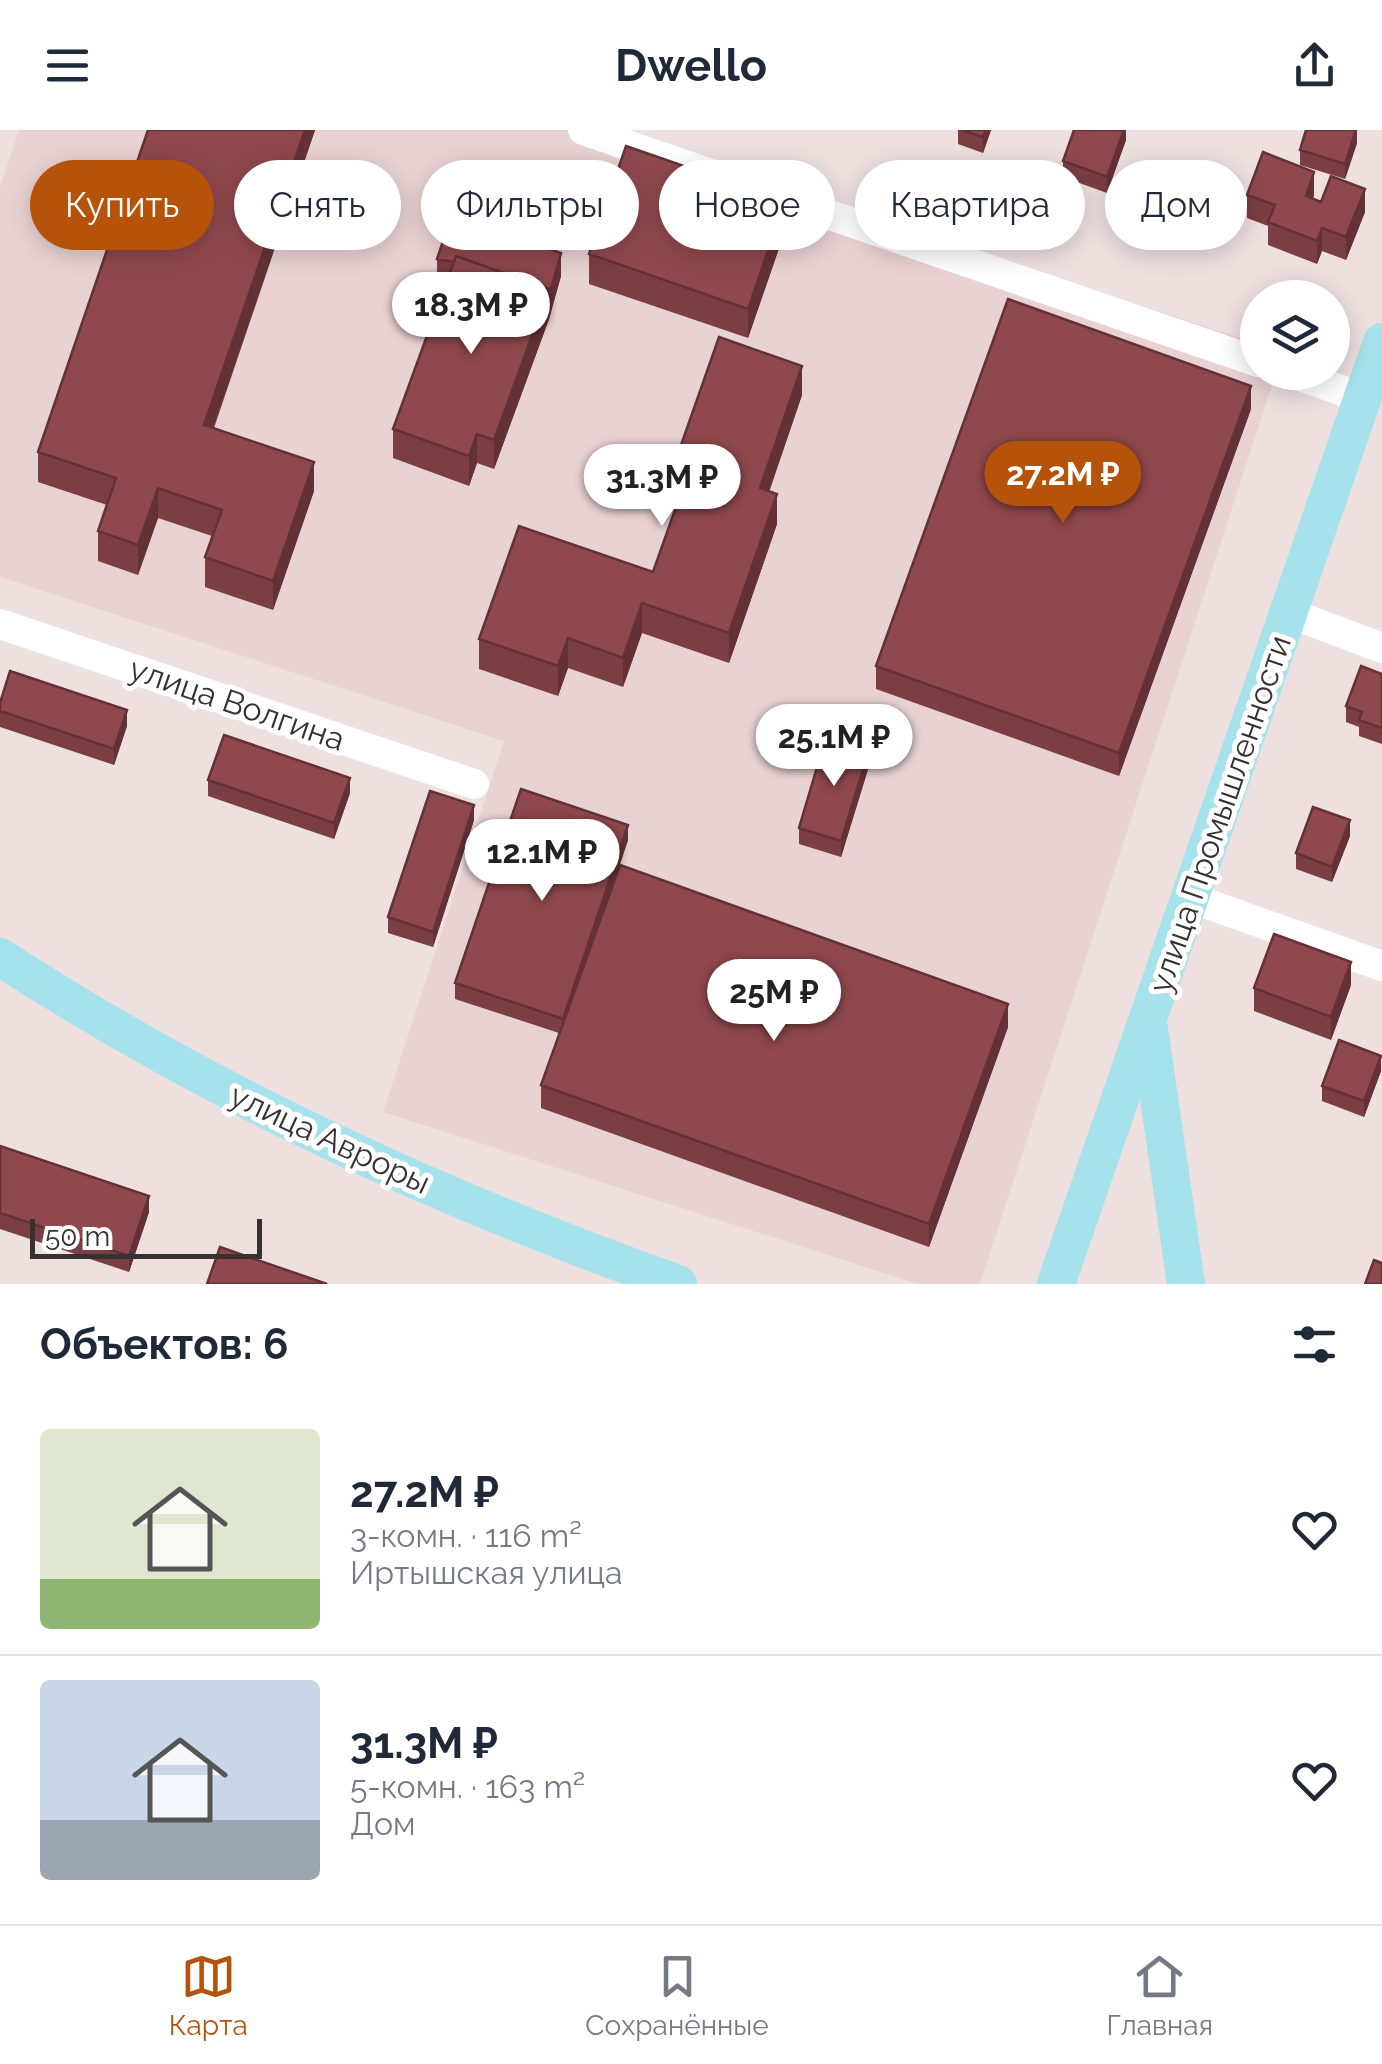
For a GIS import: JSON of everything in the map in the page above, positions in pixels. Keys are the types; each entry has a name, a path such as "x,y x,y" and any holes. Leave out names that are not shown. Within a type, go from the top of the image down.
{"main road":[{"name":"улица Промышленности","path":"1056,1284 1382,342"},
{"name":"улица Авроры","path":"0,957 150,1050 356,1155 549,1238 678,1284"},
{"path":"1148,1022 1186,1284"}],"street":[{"path":"583,130 1240,356"},
{"path":"1340,390 1363,398"},
{"path":"1289,613 1382,648"},
{"name":"улица Волгина","path":"0,624 474,784"},
{"path":"1191,898 1382,966"}],"shaded area":[{"path":"19,130 596,130 689,160 659,160 659,250 835,250 835,207 855,213 855,250 968,250 1240,338 1240,390 1270,390 980,1284 918,1284 383,1112 504,741 0,577 0,187"}],"building":[{"path":"148,130 305,130 295,160 234,160 234,250 264,250 204,425 314,462 273,581 205,557 222,510 158,488 138,545 98,531 116,478 38,452 107,250 214,250 214,160 138,160"},
{"path":"962,130 986,130 983,137"},
{"path":"1074,130 1124,130 1113,160 1105,160 1105,176 1085,169 1085,160 1063,160"},
{"path":"1306,130 1356,130 1345,164 1300,150"},
{"path":"626,146 666,160 659,160 659,250 768,250 748,309 589,254 590,250 639,250 639,160 621,160"},
{"path":"1263,152 1314,172 1306,196 1321,202 1331,176 1365,189 1346,237 1322,228 1317,241 1268,222 1275,205 1247,195"},
{"path":"440,250 561,253 549,296 549,289 456,256 454,262 437,259"},
{"path":"456,256 549,289 494,440 477,434 469,456 393,429"},
{"path":"1008,299 1240,382 1240,390 1250,390 1119,753 876,666"},
{"path":"719,337 802,366 760,488 777,494 729,633 642,603 623,658 568,638 558,666 479,639 519,526 653,572 689,470 674,465"},
{"path":"1361,666 1382,674 1382,728 1359,720 1362,712 1346,706"},
{"path":"10,671 127,710 114,749 0,711"},
{"path":"224,735 350,778 334,823 208,780"},
{"path":"826,737 869,750 841,841 799,828"},
{"path":"521,789 628,825 563,1019 455,983"},
{"path":"430,791 474,805 433,932 388,917"},
{"path":"1313,807 1350,820 1332,867 1296,853"},
{"path":"620,865 1008,1004 929,1224 541,1085"},
{"path":"1274,934 1351,962 1331,1017 1254,988"},
{"path":"1339,1040 1381,1056 1364,1101 1322,1086"},
{"path":"0,1146 149,1196 129,1256 0,1213"},
{"path":"220,1247 327,1284 207,1284"},
{"path":"1374,1260 1382,1263 1382,1284 1365,1284"}]}
